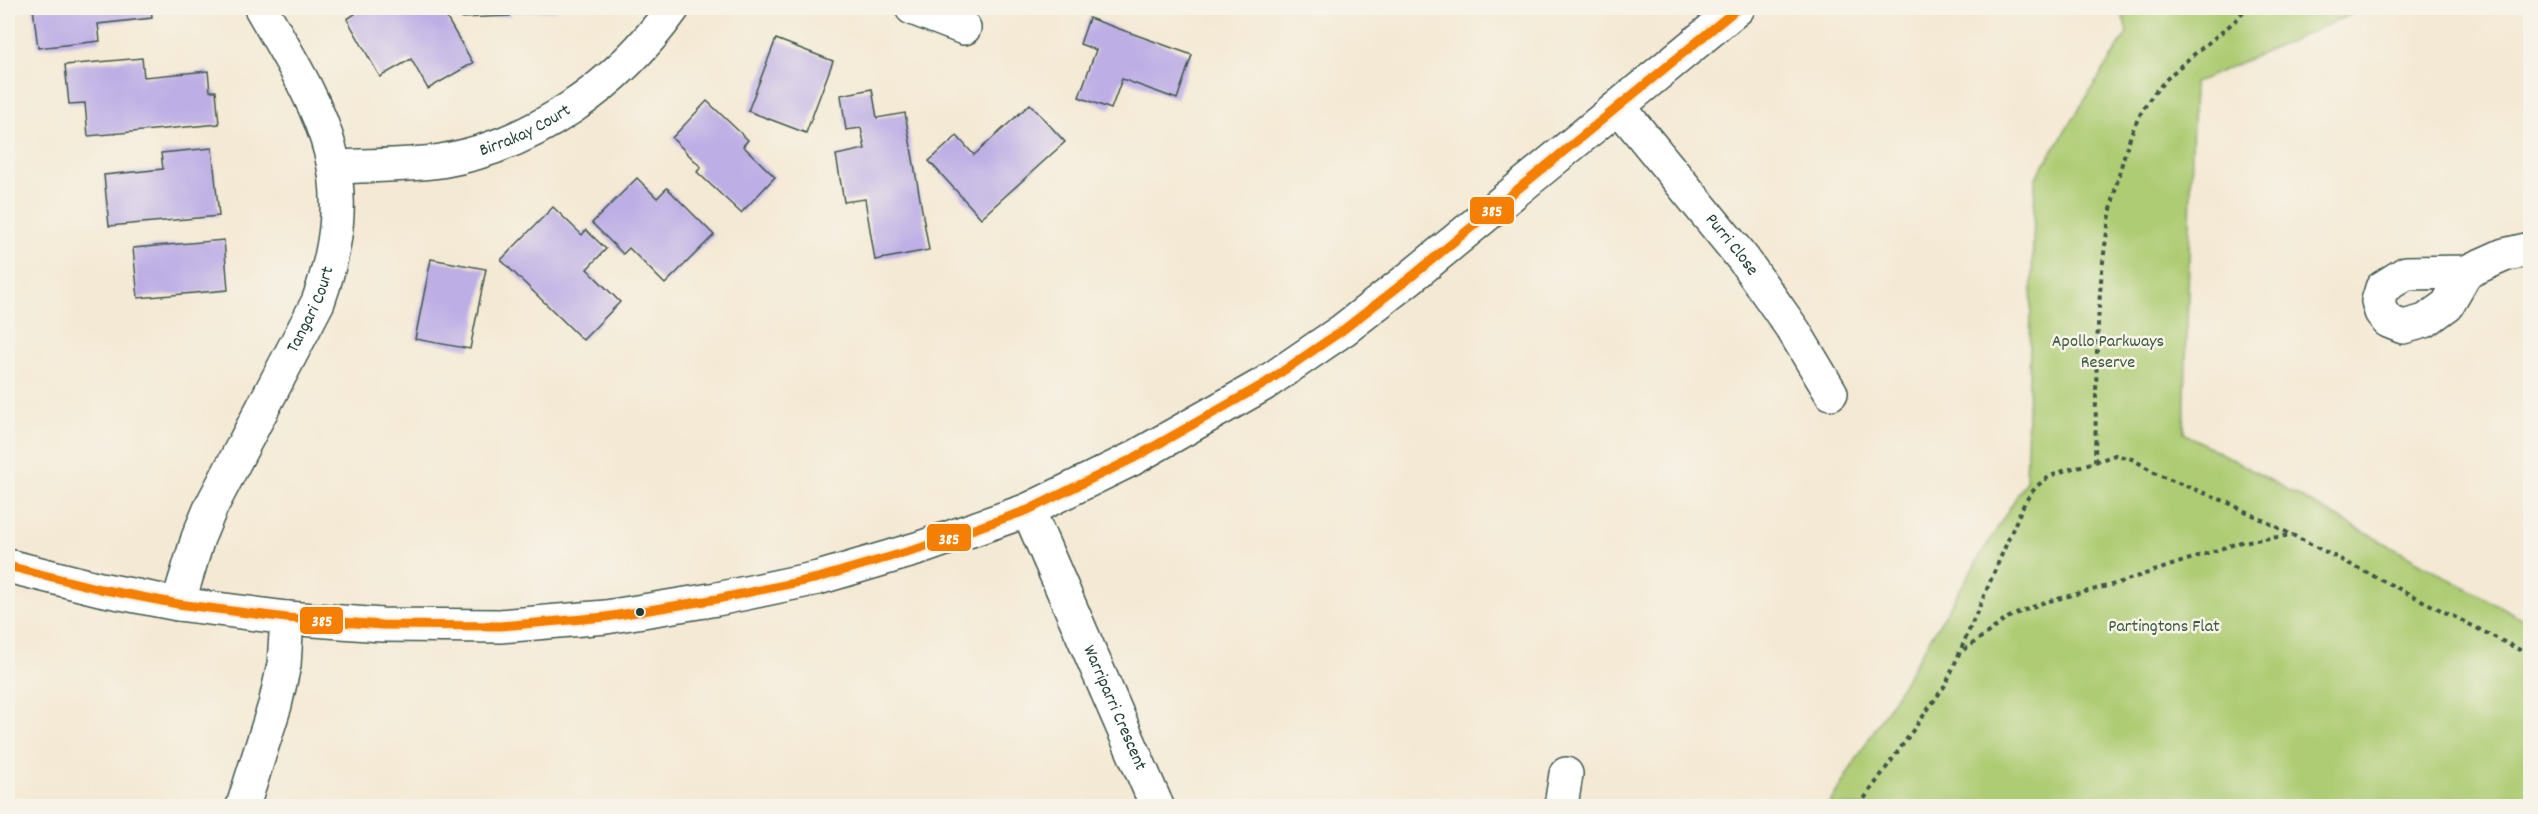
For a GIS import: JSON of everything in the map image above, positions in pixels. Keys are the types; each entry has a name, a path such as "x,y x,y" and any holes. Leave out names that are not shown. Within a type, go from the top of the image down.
{"street":[{"name":"Tangari Court","path":"178,604 198,538 211,507 318,302 327,277 336,229 338,198 336,167 328,139 314,104 261,8"},
{"name":"Birrakay Court","path":"336,167 439,161 475,154 515,140 562,113 598,87 636,54 673,8"},
{"path":"912,8 964,28"},
{"path":"8,566 100,589 178,604 287,618 382,625 500,626 606,617 717,599 818,578 920,548 1028,510 1142,454 1264,384 1343,330 1738,8"},
{"name":"Purri Close","path":"1618,107 1744,260 1794,331 1831,393"},
{"path":"2466,272 2504,255 2530,249"},
{"name":"Warriparri Crescent","path":"1028,510 1157,807"},
{"path":"243,807 275,705 284,665 287,618"},
{"path":"1561,807 1566,774"}],"path":[{"path":"2095,462 2102,262 2115,188 2129,135 2142,110 2163,83 2246,8"},
{"path":"1859,807 1946,684 2031,491 2046,477 2122,455 2163,477 2227,502 2530,655"},
{"path":"1962,651 2009,617 2042,603 2115,584 2241,542 2294,535"}],"green space":[{"name":"Partingtons Flat","path":"2121,8 2366,8 2194,83 2184,433 2530,623 2530,806 1828,806 2026,481 2035,179 2127,33"}],"building":[{"path":"33,8 151,8 152,18 98,24 100,41 38,48"},
{"path":"352,8 441,8 473,63 428,89 411,59 380,77 347,19 355,14"},
{"path":"461,8 556,8 556,11 510,12 510,16 461,18"},
{"path":"1089,18 1192,55 1177,99 1122,79 1111,109 1079,97 1096,50 1080,44"},
{"path":"776,39 833,61 806,133 748,111"},
{"path":"142,58 144,77 208,71 210,91 216,91 219,124 88,136 85,103 69,104 65,65"},
{"path":"872,89 877,118 905,113 929,250 875,260 865,199 844,202 836,155 865,149 861,128 846,130 841,95"},
{"path":"707,101 748,140 743,146 775,177 741,213 697,172 701,167 672,138"},
{"path":"1030,104 1065,142 981,218 929,161 957,136 974,155"},
{"path":"212,148 219,216 109,226 104,175 163,169 161,153"},
{"path":"637,178 657,198 667,188 714,235 665,284 629,248 623,254 592,223"},
{"path":"553,207 582,235 586,230 606,249 587,269 620,302 583,340 501,260"},
{"path":"224,240 228,290 138,298 133,248"},
{"path":"431,259 486,269 470,349 415,339"}],"transit line":[{"name":"385","path":"8,566 100,589 178,604 287,618 382,625 500,626 606,617 717,599 818,578 920,548 1028,510 1132,459 1264,384 1343,330 1411,277 1738,8"}],"park label":[{"name":"Apollo Parkways Reserve","path":"2108,352"}]}
